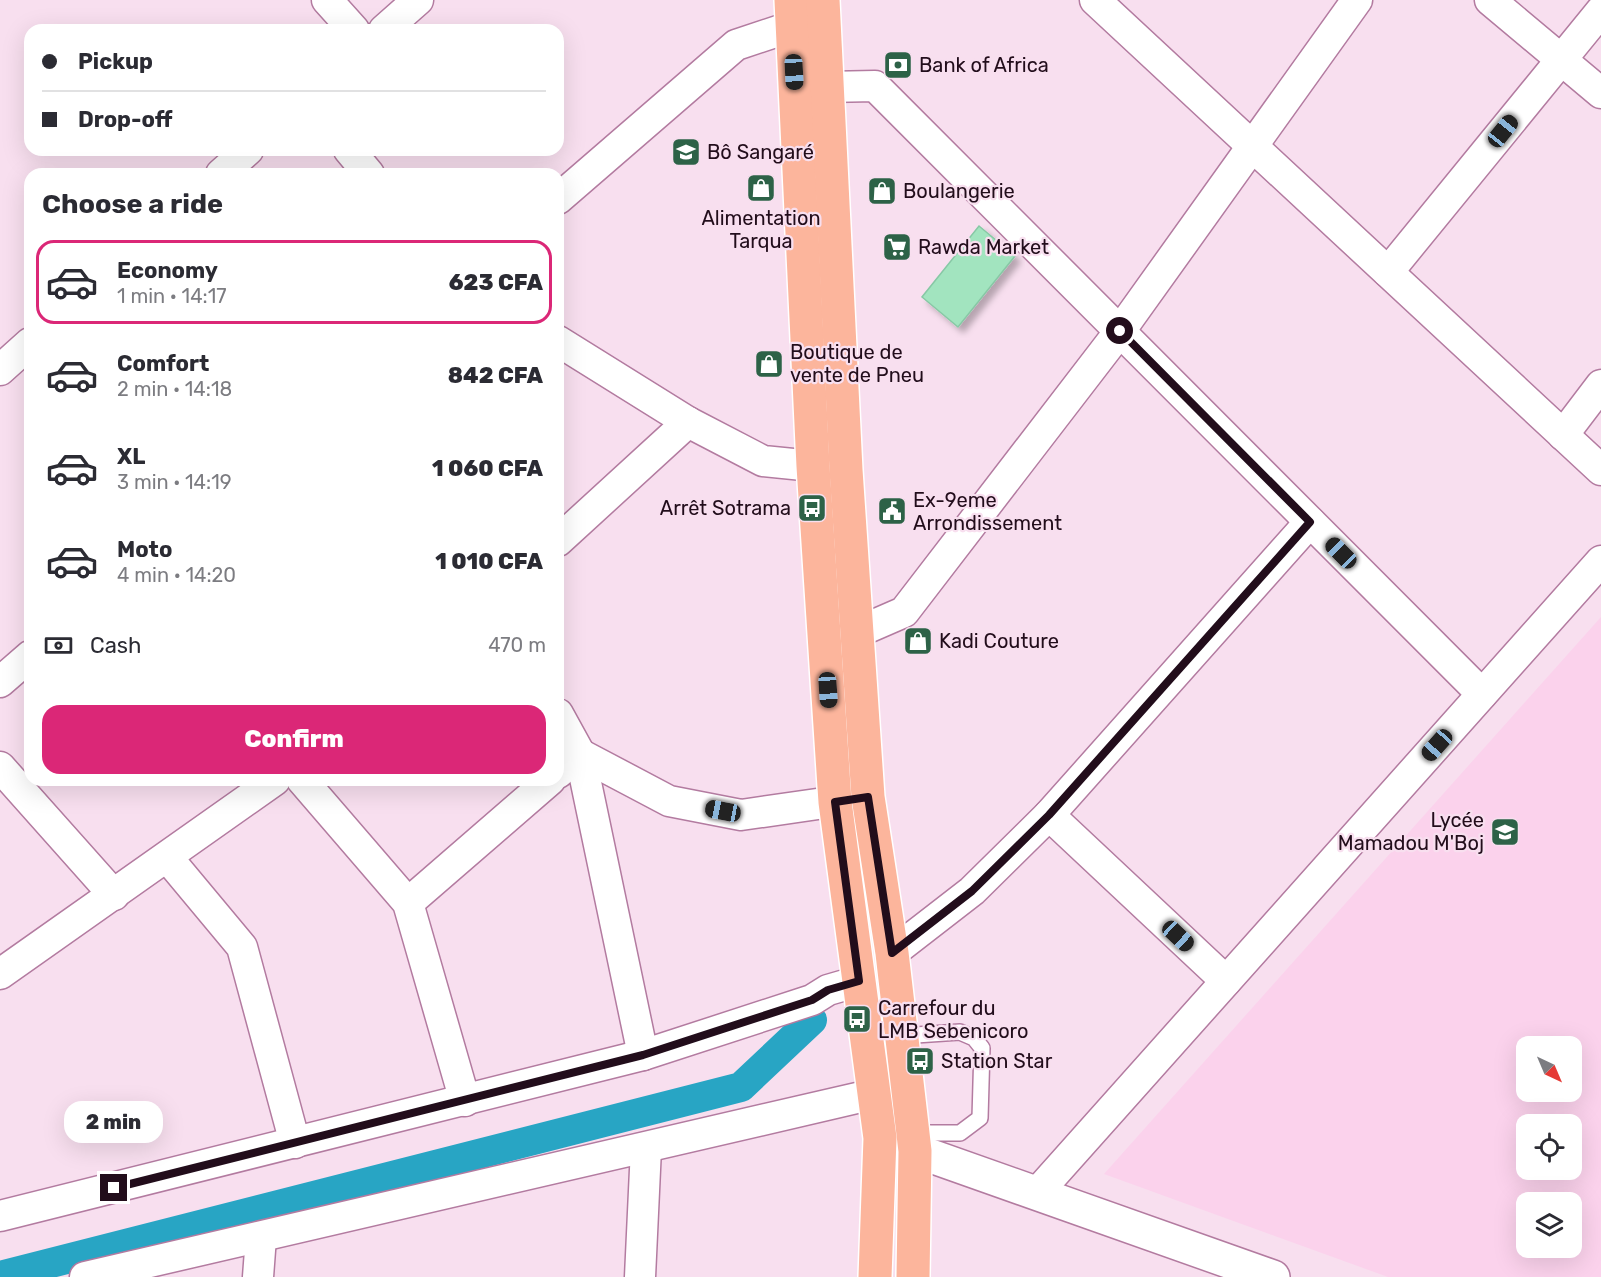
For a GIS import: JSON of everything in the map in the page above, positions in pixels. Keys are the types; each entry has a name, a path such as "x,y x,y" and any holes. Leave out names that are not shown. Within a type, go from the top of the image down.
{"highway":[{"path":"823,8 846,470 868,797 892,953 914,1142 913,1277"},
{"path":"791,13 813,466 835,802 880,1138 875,1277"}],"street":[{"path":"327,0 349,24"},
{"path":"391,24 418,0"},
{"path":"1095,0 1601,470"},
{"path":"858,632 904,612 1120,331 1357,0"},
{"path":"1490,0 1601,93"},
{"path":"564,194 736,45 791,13 823,8"},
{"path":"1388,272 1601,11"},
{"path":"826,87 875,86 1482,694"},
{"path":"228,168 241,156"},
{"path":"354,156 364,168"},
{"path":"564,345 688,422 763,461 813,466"},
{"path":"0,370 24,348"},
{"path":"1563,435 1601,385"},
{"path":"564,536 688,422"},
{"path":"892,953 972,891 1049,815 1310,522"},
{"path":"1037,1193 1601,561"},
{"path":"0,682 24,661"},
{"path":"564,741 643,1055"},
{"path":"569,763 669,801 741,815 868,797"},
{"path":"0,767 114,895"},
{"path":"0,974 268,786"},
{"path":"307,786 408,903 465,1101"},
{"path":"408,903 543,786"},
{"path":"1049,815 1226,981"},
{"path":"167,857 242,947 295,1143"},
{"path":"0,1216 643,1055 812,1000 828,990 859,981"},
{"path":"86,1277 874,1094"},
{"path":"880,1138 914,1142 1037,1193 1274,1277"},
{"path":"640,1277 646,1148"},
{"path":"258,1277 261,1237"}],"lane":[{"path":"902,1036 960,1032 974,1038 982,1048 980,1118 960,1132 914,1142"}],"shaded area":[{"name":"Lycée Mamadou M'Boj","path":"1601,617 1601,1277 1388,1277 1104,1174"}],"building":[{"path":"979,226 1015,256 958,327 922,297"}],"waterway":[{"path":"0,1276 741,1087 812,1020"}],"place":[{"name":"Bank of Africa","path":"898,65"},
{"name":"Bô Sangaré","path":"686,152"},
{"name":"Alimentation Tarqua","path":"761,188"},
{"name":"Boulangerie","path":"882,191"},
{"name":"Rawda Market","path":"897,247"},
{"name":"Boutique de vente de Pneu","path":"769,364"},
{"name":"Arrêt Sotrama","path":"812,508"},
{"name":"Ex-9eme Arrondissement","path":"892,511"},
{"name":"Kadi Couture","path":"918,641"},
{"name":"Lycée Mamadou M'Boj","path":"1505,832"},
{"name":"Carrefour du LMB Sebenicoro","path":"857,1019"},
{"name":"Station Star","path":"920,1061"}],"route":[{"path":"114,1188 643,1055 812,1000 828,990 859,981 835,802 868,797 892,953 972,891 1049,815 1310,522 1120,331"}]}
